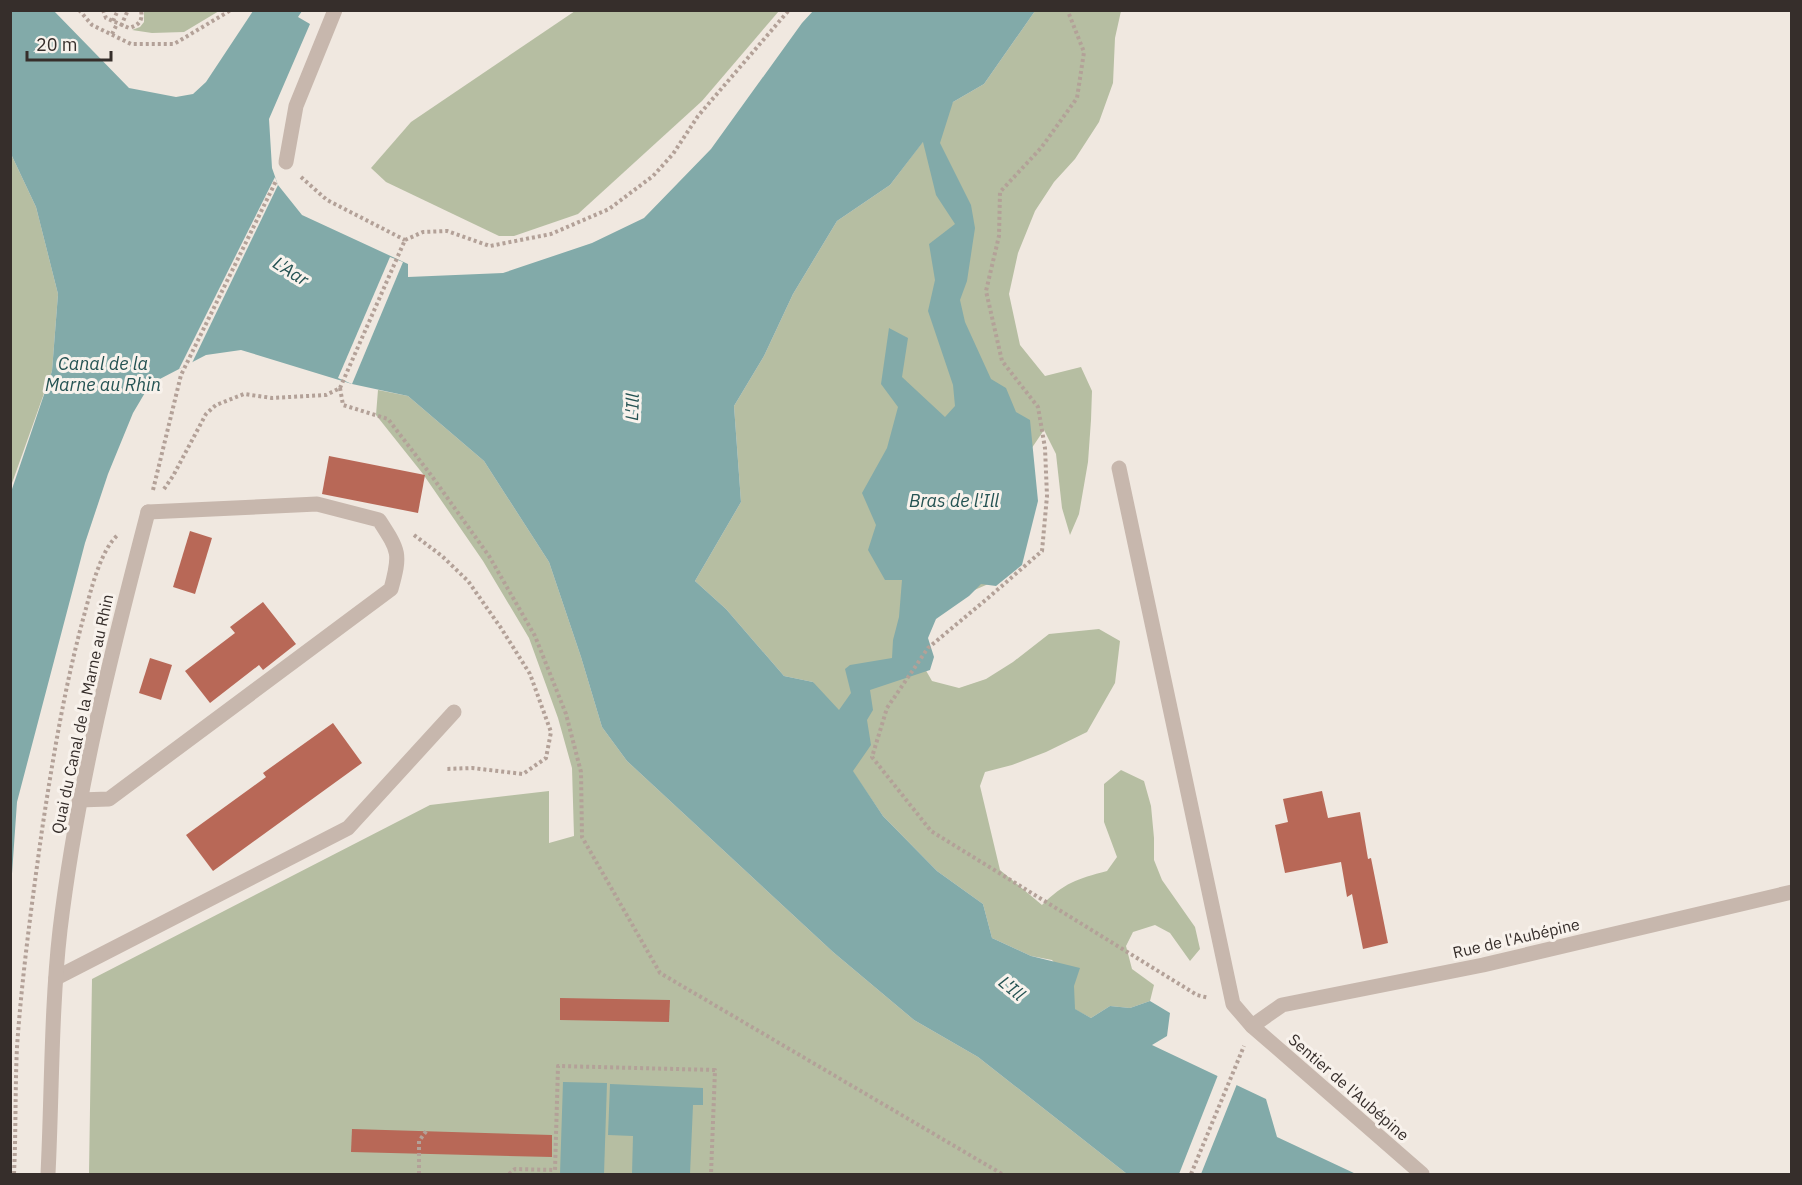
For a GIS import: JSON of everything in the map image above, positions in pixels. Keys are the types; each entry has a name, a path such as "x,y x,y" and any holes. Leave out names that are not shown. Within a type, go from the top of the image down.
{"street":[{"path":"286,162 296,106 335,10"},
{"path":"1119,468 1233,1004"},
{"path":"79,800 109,799 391,589 398,563 394,544 379,520 317,504 148,512"},
{"name":"Quai du Canal de la Marne au Rhin","path":"48,1174 56,978 60,930 79,800 106,675 148,512"},
{"path":"56,978 348,828 454,712"},
{"name":"Rue de l'Aubépine","path":"1252,1026 1282,1005 1483,965 1791,892"},
{"name":"Sentier de l'Aubépine","path":"1233,1004 1252,1026 1422,1174"}],"path":[{"path":"79,10 92,25 131,44 174,44 231,10"},
{"path":"103,10 106,18 129,28 140,24 141,10"},
{"path":"117,24 118,10"},
{"path":"112,34 128,10"},
{"path":"789,10 698,116 673,154 653,176 609,208 551,234 490,246 447,231 423,232 405,240 340,388 343,405 388,419 489,556 535,636 566,714 581,772 582,837 660,973 1002,1174"},
{"path":"1070,14 1084,52 1077,98 1041,148 999,192 999,236 986,291 1002,362 1038,407 1045,448 1047,496 1041,551 928,648 887,708 872,757 931,831 1197,995 1233,1004"},
{"path":"148,512 181,375 286,162 327,200 405,240"},
{"path":"148,512 174,476 207,414 216,405 244,394 272,398 326,395 340,388"},
{"path":"379,520 411,533 442,556 468,581 530,674 551,732 546,758 523,774 472,768 445,769"},
{"path":"1191,1174 1243,1048"},
{"path":"509,1174 515,1169 555,1170 558,1066 715,1070 711,1174"},
{"path":"419,1174 419,1141 427,1130"}],"green space":[{"path":"144,10 219,11 184,32 152,33 132,30 140,27 144,22"},
{"path":"575,11 779,11 702,101 578,214 514,236 499,236 386,182 371,168 411,122"},
{"path":"1035,11 1121,11 1115,38 1113,83 1099,122 1075,159 1054,182 1035,211 1018,253 1009,294 1020,345 1045,376 1081,367 1092,391 1088,462 1079,514 1070,535 1062,508 1056,454 1044,430 1025,458 1009,575 940,605 917,655 932,681 959,688 986,679 1013,662 1049,634 1099,629 1120,641 1115,683 1087,732 1046,752 985,772 980,786 1000,870 1042,905 1072,883 1107,871 1117,857 1104,822 1104,784 1121,770 1144,781 1151,806 1154,860 1162,880 1195,927 1200,949 1190,961 1170,933 1155,925 1133,932 1126,946 1132,969 1154,985 1150,1001 1130,1008 1110,1006 1091,1018 1074,1009 1074,986 1052,960 1031,956 992,938 983,904 937,871 883,816 836,747 813,682 784,676 726,609 695,581 741,502 734,406 764,356 793,294 837,221 890,185 953,102 984,84"},
{"path":"11,154 36,207 58,294 52,371 11,486"},
{"path":"378,390 408,396 484,461 549,562 602,727 627,761 833,952 914,1020 978,1057 1127,1174 89,1174 92,979 430,805 549,791 549,843 574,836 572,768 558,718 529,638 483,561 423,474 376,415"}],"water":[{"path":"11,11 54,11 129,88 176,97 193,94 206,82 253,11 302,11 298,17 310,24 269,119 272,168 278,185 302,215 408,264 408,277 503,273 592,243 644,218 711,149 813,11 1035,11 984,84 953,102 940,143 971,205 975,228 967,281 960,300 965,322 991,379 1006,388 1016,412 1030,420 1038,501 1022,565 996,586 981,584 969,596 936,619 928,638 934,657 930,670 870,690 873,710 867,720 871,745 853,771 883,816 937,871 983,904 992,938 1031,956 1080,968 1074,986 1075,1009 1091,1018 1110,1006 1130,1008 1150,1001 1170,1013 1167,1036 1152,1045 1266,1099 1277,1137 1356,1174 1127,1174 978,1057 914,1020 833,952 627,761 602,727 549,562 484,461 408,396 352,384 241,350 206,355 156,381 146,391 133,413 108,474 85,543 17,802 11,888 11,492 52,371 58,294 36,207 11,154","holes":["923,142 936,195 955,224 929,244 935,280 928,311 953,385 955,406 945,417 902,377 908,338 889,328 881,384 898,407 887,448 862,493 876,525 868,550 885,580 902,580 899,617 893,640 892,658 850,665 845,669 851,693 839,710 813,682 784,676 726,609 695,581 741,502 734,406 764,356 793,294 837,221 890,185"]},
{"path":"563,1082 607,1083 604,1174 560,1174"},
{"path":"610,1084 703,1088 703,1105 693,1105 690,1174 632,1174 633,1136 608,1135"}],"pier":[{"path":"275,177 278,185 192,363 179,369"},
{"path":"390,257 403,262 352,384 338,378"},
{"path":"1218,1075 1237,1084 1201,1174 1179,1174"}],"building":[{"path":"329,456 425,475 418,513 322,494"},
{"path":"190,531 212,538 195,594 173,587"},
{"path":"263,602 296,644 263,670 259,665 210,703 185,671 235,633 230,627"},
{"path":"150,658 172,665 161,700 139,693"},
{"path":"333,723 362,763 213,871 186,835 266,777 263,773"},
{"path":"1322,791 1328,818 1360,812 1368,859 1371,858 1388,943 1363,949 1352,894 1347,897 1341,862 1285,873 1275,825 1288,822 1283,799"},
{"path":"560,998 670,1000 669,1022 560,1020"},
{"path":"352,1129 552,1135 552,1157 351,1152"}],"water label":[{"name":"L'Aar","path":"291,271"},
{"name":"Canal de la Marne au Rhin","path":"103,373"},
{"name":"L'Ill","path":"632,407"},
{"name":"Bras de l'Ill","path":"954,500"},
{"name":"L'Ill","path":"1012,988"}]}
